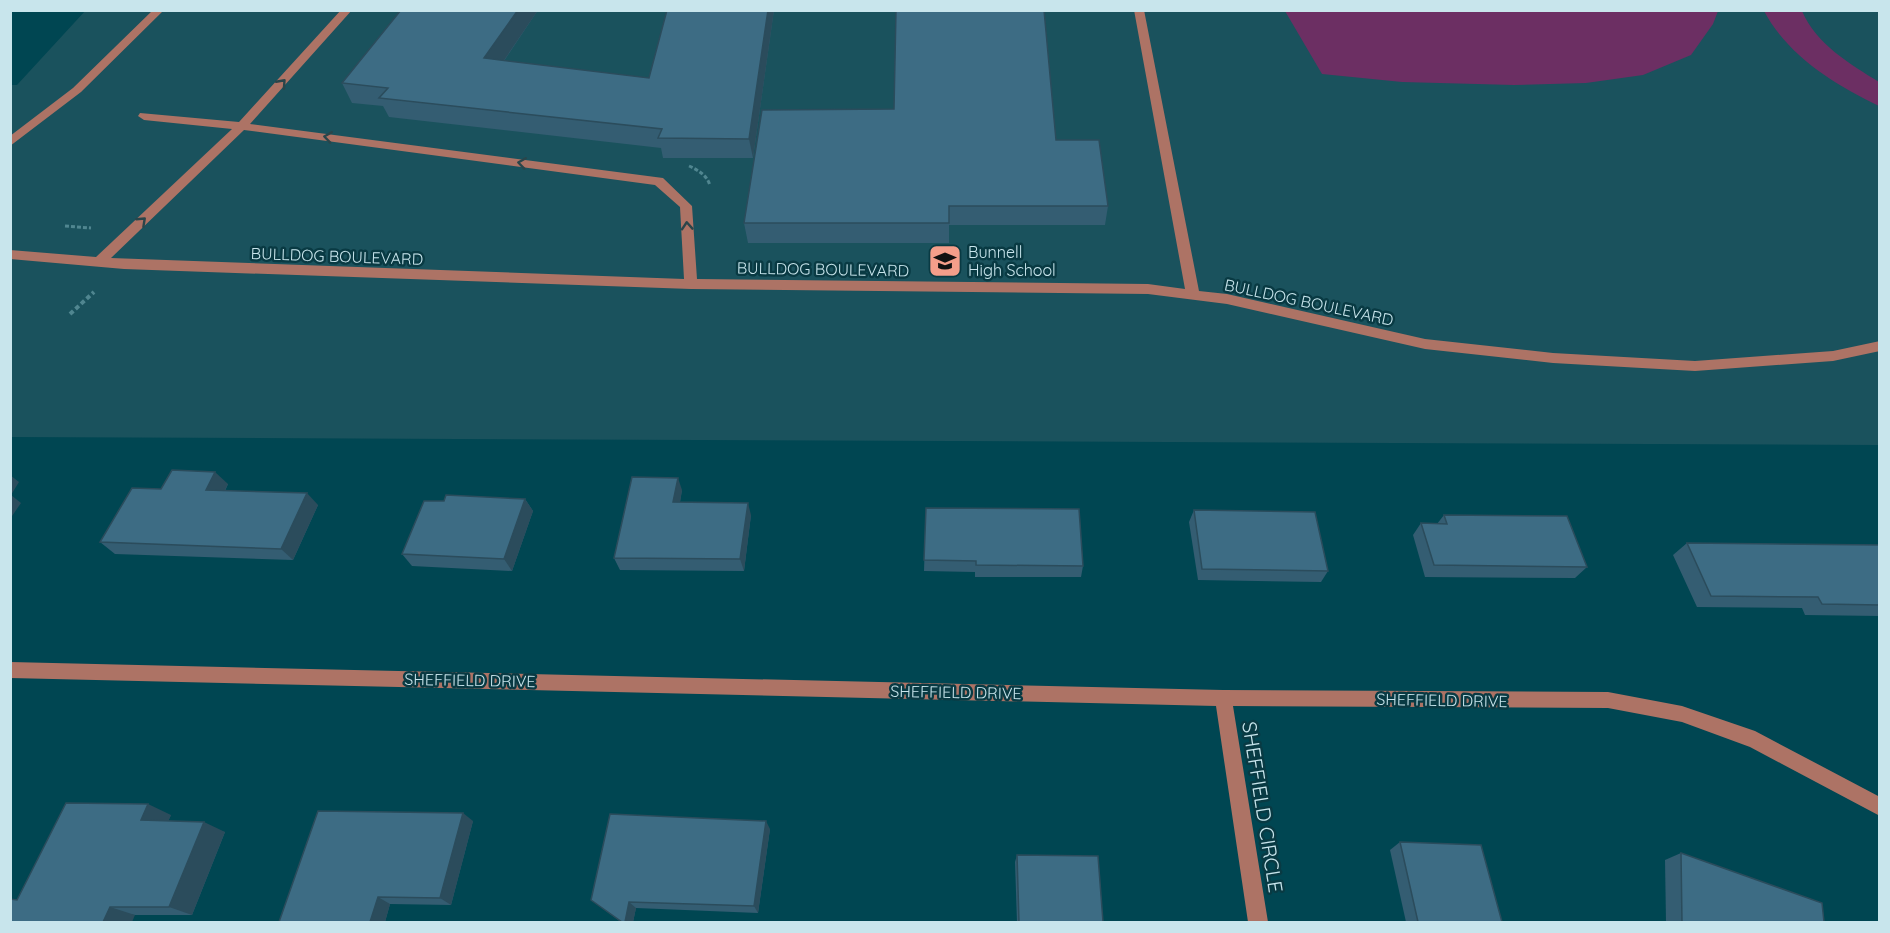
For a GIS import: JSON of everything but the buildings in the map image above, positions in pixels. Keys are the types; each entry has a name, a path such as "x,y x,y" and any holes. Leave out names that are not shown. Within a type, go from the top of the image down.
{"street":[{"path":"10,142 77,90 159,10"},
{"path":"99,262 242,126 347,10"},
{"path":"1139,10 1193,295"},
{"path":"144,116 242,126 659,181 686,206 691,284"},
{"name":"BULLDOG BOULEVARD","path":"10,254 99,262 691,284 1148,289 1227,299 1425,344 1553,358 1695,366 1833,356 1880,346"},
{"name":"SHEFFIELD DRIVE","path":"10,670 1223,698 1503,702 1608,700 1682,714 1755,740 1880,807"},
{"name":"SHEFFIELD CIRCLE","path":"1223,698 1258,922"}],"shaded area":[{"name":"Bunnell High School","path":"86,10 1879,11 1879,445 11,437 10,85 17,85"},
{"path":"1285,11 1718,11 1713,24 1691,55 1643,75 1586,83 1514,85 1402,82 1322,74"},
{"path":"1764,11 1802,11 1808,23 1825,43 1879,82 1879,106 1829,78 1799,55 1774,27"}],"place":[{"name":"Bunnell High School","path":"945,261"}]}
